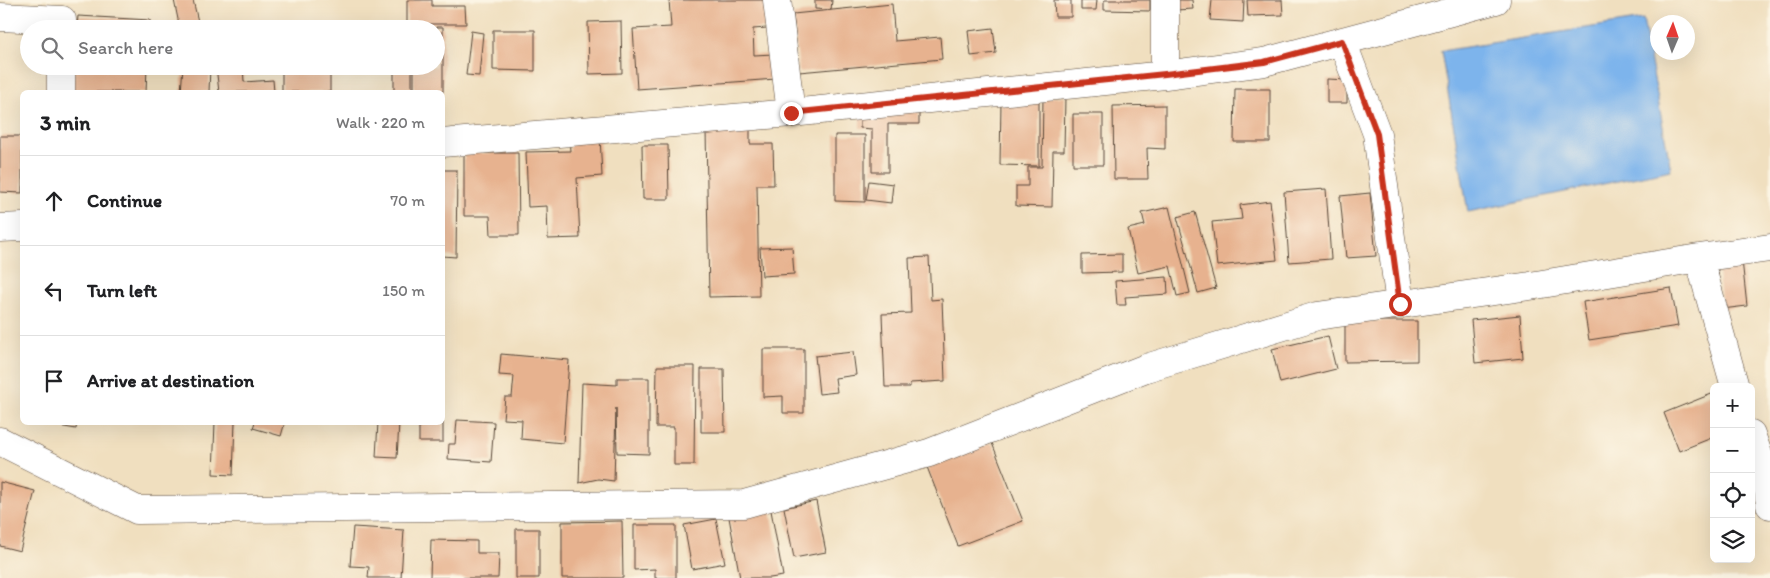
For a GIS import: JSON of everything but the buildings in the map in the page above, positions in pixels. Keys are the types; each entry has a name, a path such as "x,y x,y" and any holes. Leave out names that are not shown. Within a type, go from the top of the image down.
{"street":[{"path":"778,0 791,113"},
{"path":"1165,0 1165,74"},
{"path":"445,143 791,113 1264,62 1496,0"},
{"path":"0,17 62,20"},
{"path":"1342,41 1377,134 1400,304"},
{"path":"61,75 61,90"},
{"path":"0,228 20,227"},
{"path":"0,441 137,510 744,504 929,453 1146,368 1317,316 1530,286 1770,248"},
{"path":"1699,258 1734,383"},
{"path":"1755,445 1766,477 1770,505"}],"water":[{"path":"1643,19 1671,170 1468,212 1441,51"}],"route":[{"path":"791,113 1264,62 1342,41 1377,134 1400,304"}]}
